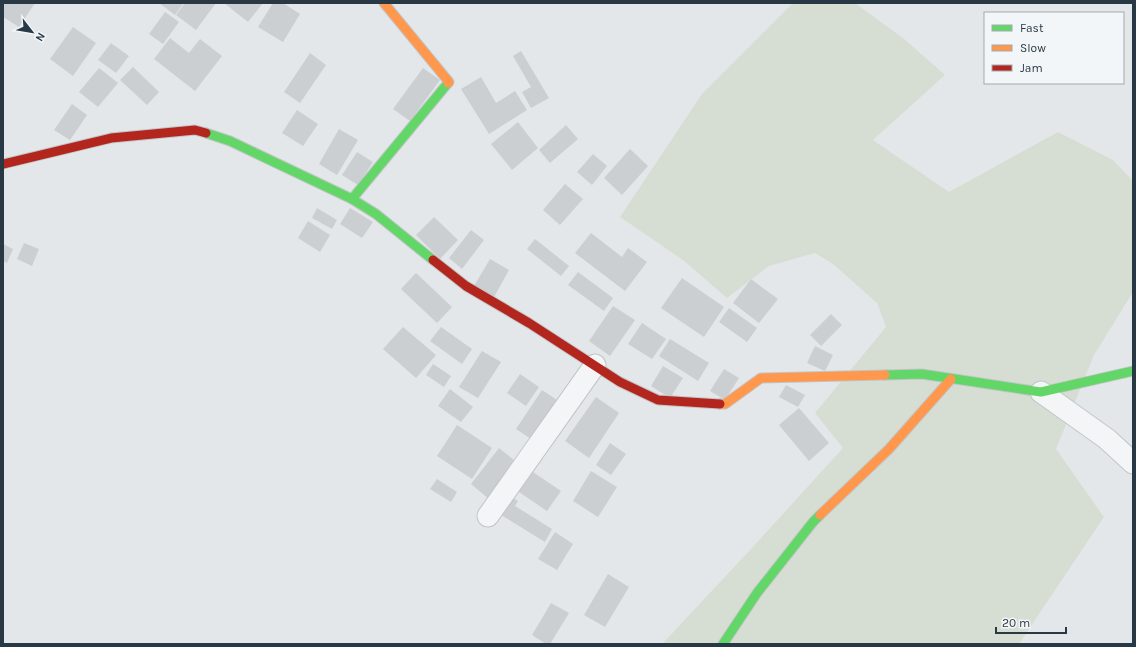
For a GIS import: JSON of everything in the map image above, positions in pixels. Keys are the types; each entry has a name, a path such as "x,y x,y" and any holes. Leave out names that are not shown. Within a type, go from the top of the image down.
{"street":[{"path":"352,199 449,82 384,3"},
{"path":"3,164 111,138 195,130 230,141 352,199 376,214 466,286 529,323 620,382 658,400 725,404 761,378 922,374 1041,392 1133,371"},
{"path":"488,516 595,365"},
{"path":"723,644 757,593 813,522 889,449 951,379"},
{"path":"1041,392 1107,440 1133,463"}],"shaded area":[{"path":"793,3 855,3 903,38 945,75 873,140 949,192 1058,132 1113,160 1133,181 1133,292 1094,355 1056,449 1104,517 1019,644 662,644 843,448 815,413 886,327 877,303 833,264 815,253 769,266 727,298 683,260 620,217 702,94"}],"building":[{"path":"3,3 35,3 19,27 3,17"},
{"path":"159,3 181,3 183,4 175,15"},
{"path":"185,3 216,3 196,30 176,15"},
{"path":"224,3 263,3 248,22"},
{"path":"273,3 283,3 300,14 283,42 258,27"},
{"path":"165,12 179,22 163,44 149,34"},
{"path":"73,27 96,43 73,76 50,59"},
{"path":"170,38 189,53 200,39 222,56 195,91 154,59"},
{"path":"111,43 129,56 116,73 98,60"},
{"path":"521,51 549,98 531,108 522,92 531,87 513,56"},
{"path":"310,53 326,65 300,103 284,92"},
{"path":"133,67 159,92 147,105 120,80"},
{"path":"99,68 118,83 98,107 79,92"},
{"path":"423,68 440,80 410,121 393,109"},
{"path":"481,77 496,103 515,91 527,110 489,134 461,89"},
{"path":"72,104 87,115 70,140 54,130"},
{"path":"297,110 318,124 303,146 282,133"},
{"path":"518,122 538,148 512,170 491,144"},
{"path":"566,125 578,139 550,163 539,150"},
{"path":"339,129 358,140 337,175 319,164"},
{"path":"630,149 648,166 622,195 604,178"},
{"path":"357,152 373,162 358,185 342,175"},
{"path":"593,154 607,166 592,185 577,172"},
{"path":"565,184 583,199 560,225 543,210"},
{"path":"317,208 337,220 332,229 312,218"},
{"path":"350,208 373,222 362,238 340,224"},
{"path":"434,217 458,240 440,259 416,235"},
{"path":"308,221 330,235 320,252 298,238"},
{"path":"471,230 484,240 462,269 449,258"},
{"path":"591,233 622,257 628,248 647,262 625,291 575,253"},
{"path":"535,239 569,266 561,276 527,249"},
{"path":"24,243 39,249 32,266 17,259"},
{"path":"3,244 13,249 7,263 3,261"},
{"path":"490,259 509,270 494,297 474,286"},
{"path":"578,272 613,298 604,311 568,285"},
{"path":"416,273 452,307 437,323 401,289"},
{"path":"682,278 724,307 704,337 661,308"},
{"path":"751,279 778,299 759,323 733,303"},
{"path":"613,306 635,320 610,356 589,341"},
{"path":"729,308 757,328 747,342 719,322"},
{"path":"831,314 842,325 821,346 810,335"},
{"path":"642,323 666,339 652,359 628,344"},
{"path":"403,327 436,355 416,378 383,349"},
{"path":"441,327 472,349 462,364 430,341"},
{"path":"670,339 709,363 698,381 659,356"},
{"path":"815,346 833,355 825,371 807,363"},
{"path":"482,351 501,362 478,398 459,387"},
{"path":"433,364 451,376 444,387 426,375"},
{"path":"663,366 683,378 670,398 651,386"},
{"path":"724,369 739,378 725,400 710,391"},
{"path":"520,374 539,387 526,406 507,393"},
{"path":"786,385 805,395 798,407 779,397"},
{"path":"450,389 473,407 461,422 438,406"},
{"path":"542,390 560,402 534,441 516,429"},
{"path":"596,397 619,413 589,458 565,441"},
{"path":"799,408 829,443 809,461 779,425"},
{"path":"457,425 492,448 472,479 437,456"},
{"path":"610,443 626,454 611,475 596,465"},
{"path":"499,448 519,464 490,500 471,484"},
{"path":"527,468 561,491 547,511 513,488"},
{"path":"591,471 617,487 598,517 573,501"},
{"path":"437,479 457,492 451,502 430,489"},
{"path":"512,497 518,501 515,506 552,529 545,542 501,515"},
{"path":"555,532 573,544 557,570 538,559"},
{"path":"608,574 629,587 605,627 584,615"},
{"path":"551,603 569,613 550,644 546,644 532,635"}],"traffic: fast":[{"path":"352,199 448,83"},
{"path":"206,133 230,141 352,199 376,214 433,260"},
{"path":"885,375 922,374 1041,392 1133,371"},
{"path":"723,644 757,593 820,515"}],"traffic: slow":[{"path":"384,3 449,82 448,83"},
{"path":"720,404 725,404 761,378 885,375"},
{"path":"820,515 889,449 951,379"}],"traffic: jam":[{"path":"3,164 111,138 195,130 206,133"},
{"path":"433,260 466,286 529,323 620,382 658,400 720,404"}]}
